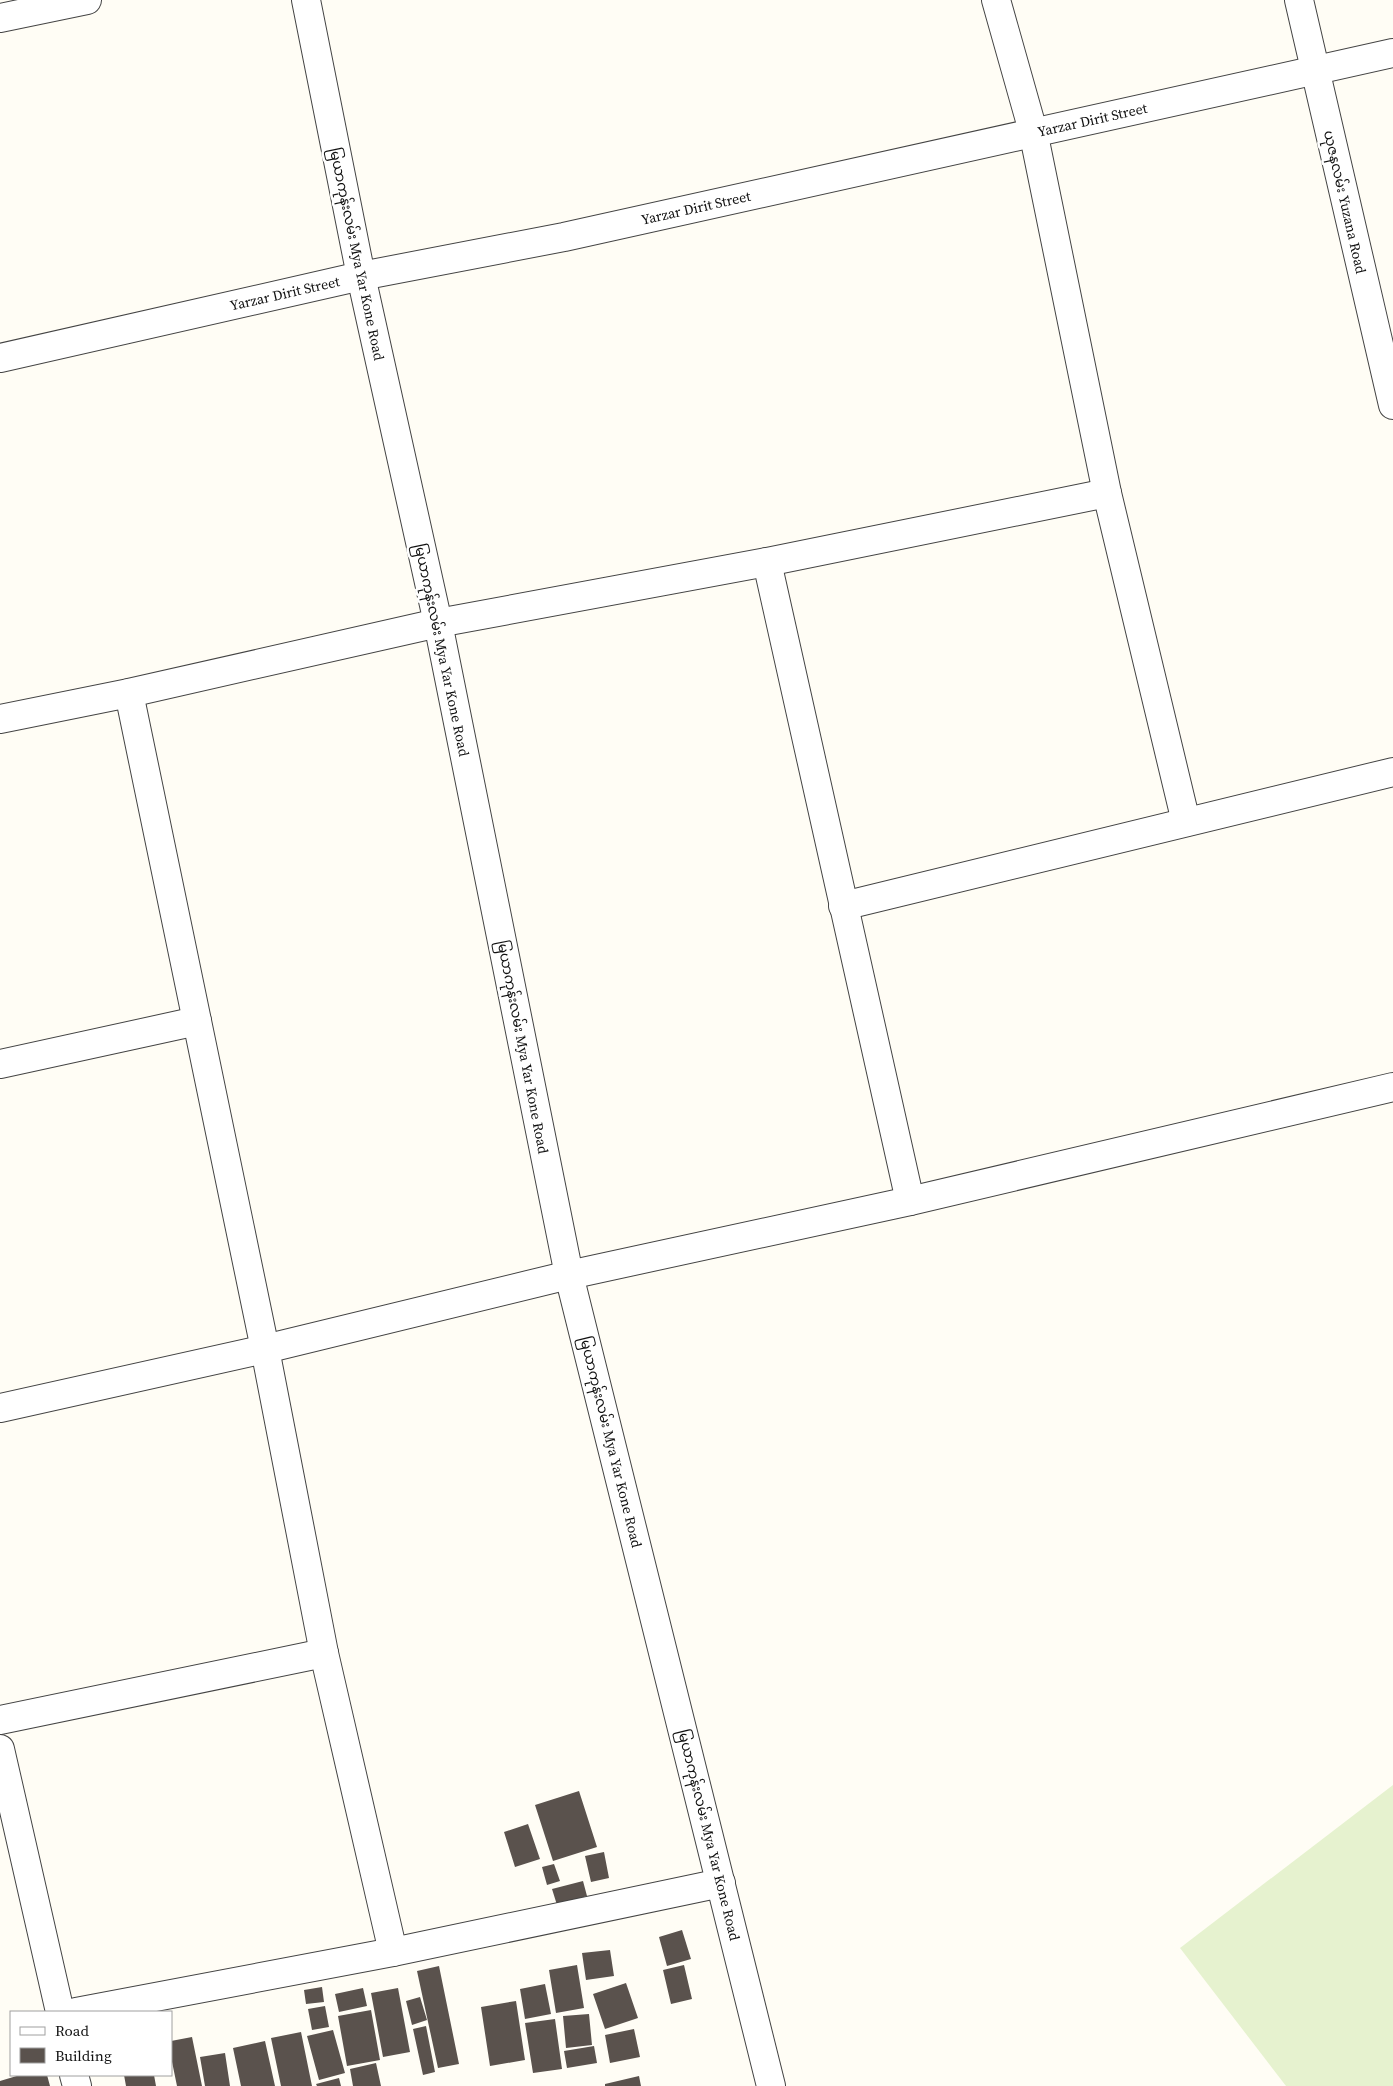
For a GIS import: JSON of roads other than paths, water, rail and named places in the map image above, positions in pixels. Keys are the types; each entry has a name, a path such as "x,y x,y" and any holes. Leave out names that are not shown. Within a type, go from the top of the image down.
{"street":[{"path":"0,18 87,0"},
{"name":"မြယာကုန်းလမ်း Mya Yar Kone Road","path":"306,0 361,276 438,623 569,1275 771,2086"},
{"path":"996,0 1033,131 1107,493 1186,822"},
{"name":"ယုဇနလမ်း Yuzana Road","path":"1299,0 1393,405"},
{"name":"Yarzar Dirit Street","path":"0,358 361,276 564,236 1393,53"},
{"path":"0,719 129,693 438,623 767,562 1107,493"},
{"path":"767,562 910,1201"},
{"path":"129,693 265,1349 324,1653 393,1952"},
{"path":"843,906 1393,772"},
{"path":"0,1064 197,1021"},
{"path":"0,1408 265,1349 569,1275 910,1201 1393,1087"},
{"path":"0,1720 324,1653"},
{"path":"0,1749 60,2011"},
{"path":"81,2011 393,1952 721,1883"}]}
